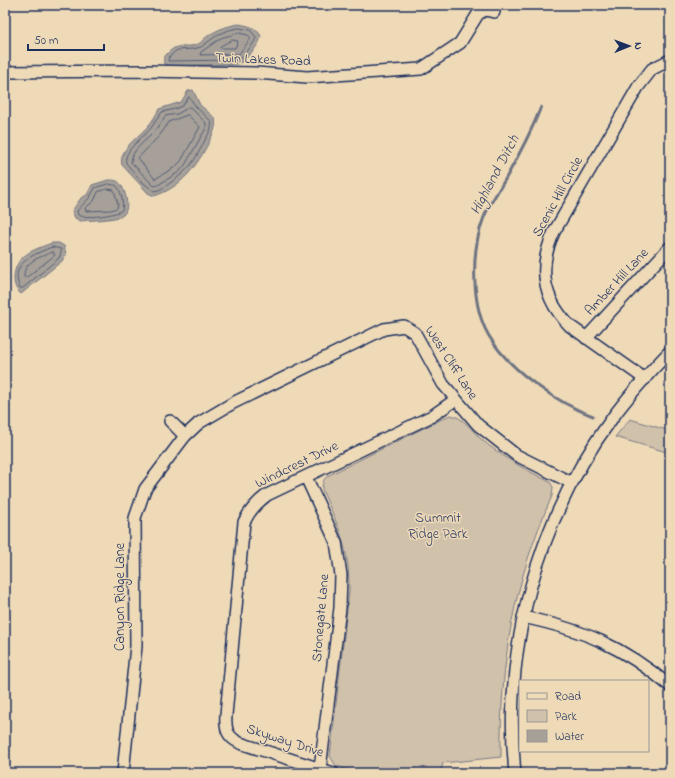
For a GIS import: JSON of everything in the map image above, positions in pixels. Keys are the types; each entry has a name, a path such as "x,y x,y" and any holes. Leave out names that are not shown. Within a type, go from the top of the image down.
{"street":[{"name":"Twin Lakes Road","path":"5,72 142,71 256,73 307,77 421,69 460,43 478,14 484,10 494,12"},
{"name":"Scenic Hill Circle","path":"645,379 570,326 553,304 544,275 547,246 554,232 638,87 652,69 670,60"},
{"name":"Amber Hill Lane","path":"586,338 670,247"},
{"name":"West Cliff Lane","path":"404,326 410,328 415,333 443,384 455,400 478,425 500,444 533,464 572,483"},
{"name":"Canyon Ridge Lane","path":"123,773 136,646 135,518 145,489 185,436 199,423 233,403 384,329 404,326"},
{"path":"515,773 512,730 515,672 523,617 541,554 572,483 583,463 612,418 670,351"},
{"name":"Windcrest Drive","path":"229,736 226,731 226,715 244,522 249,511 257,502 432,416 455,400"},
{"path":"170,421 185,436"},
{"name":"Stonegate Lane","path":"306,477 336,542 342,575 340,608 320,769"},
{"path":"523,617 563,626 604,641 640,662 670,686"},
{"name":"Skyway Drive","path":"229,736 240,743 333,773"}],"green space":[{"name":"Summit Ridge Park","path":"450,415 459,418 467,424 481,439 497,452 550,482 553,487 552,496 527,560 518,592 506,655 501,722 501,757 443,763 441,771 437,773 359,773 336,766 330,756 349,592 349,577 348,564 342,539 334,516 322,490 323,483 325,478 329,475"},
{"path":"630,419 670,431 670,453 615,437"}],"water":[{"path":"239,24 249,26 261,36 256,47 244,61 236,64 169,66 164,64 165,56 172,49 180,46 196,45 216,31 225,27"},
{"path":"193,90 200,105 215,118 214,130 199,159 187,175 172,188 154,196 148,193 122,165 123,154 126,148 149,125 159,109 181,102 188,91"},
{"path":"108,180 114,180 120,183 125,192 127,208 123,215 109,219 80,221 75,218 72,211 81,198 87,195 92,185"},
{"path":"52,243 59,243 64,246 66,254 62,261 21,294 15,285 14,278 15,270 21,259 26,254"}],"waterway":[{"name":"Highland Ditch","path":"541,107 520,152 485,214 476,247 476,295 483,324 498,349 509,361 521,373 550,394 564,403 593,416"}]}
